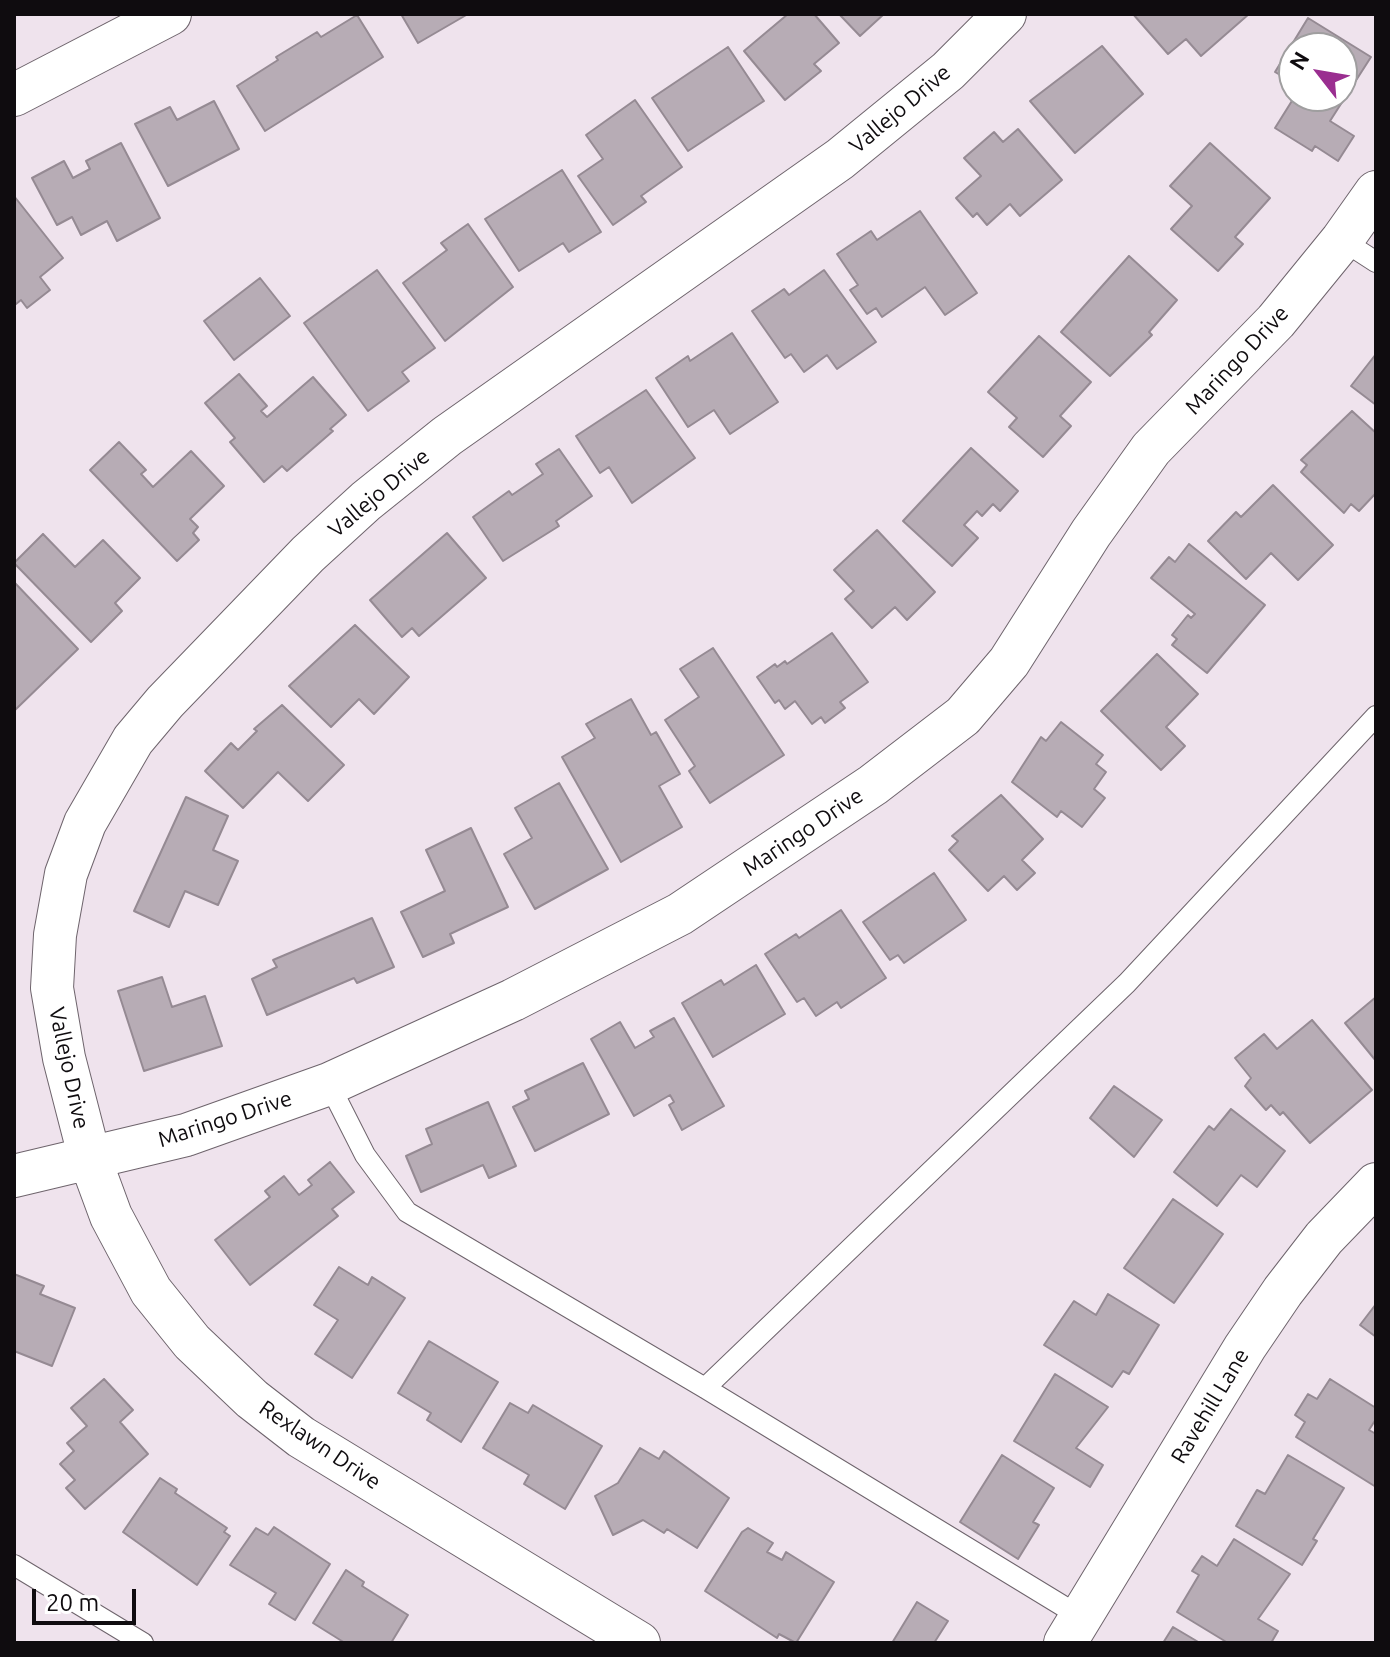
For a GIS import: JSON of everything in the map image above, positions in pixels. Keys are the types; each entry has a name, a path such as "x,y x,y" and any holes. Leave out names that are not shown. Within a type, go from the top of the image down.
{"street":[{"path":"14,95 170,14"},
{"name":"Vallejo Drive","path":"90,1159 64,1058 52,988 55,935 66,874 85,823 133,740 165,702 308,554 366,501 447,436 840,159 948,71 1005,14"},
{"name":"Maringo Drive","path":"14,1176 186,1135 329,1084 513,1000 680,914 860,794 963,716 1009,662 1091,533 1151,449 1276,321 1359,251 1376,192"},
{"name":"Rexlawn Drive","path":"90,1159 111,1216 151,1291 192,1342 252,1399 301,1437 639,1643"},
{"name":"Ravehill Lane","path":"1073,1630 1245,1347 1283,1291 1324,1238 1376,1184"}],"lane":[{"path":"705,1388 1127,983 1376,716"},
{"path":"329,1084 365,1155 407,1212 705,1388 1073,1630"},
{"path":"14,1565 143,1643"}],"building":[{"path":"401,14 468,14 418,43"},
{"path":"788,14 814,14 839,43 814,64 821,71 785,100 744,51"},
{"path":"839,14 884,14 860,36"},
{"path":"1133,14 1249,14 1201,56 1186,39 1168,54"},
{"path":"357,15 383,57 265,131 237,86 317,32 321,37"},
{"path":"1308,18 1331,32 1299,32"},
{"path":"1102,46 1143,94 1075,153 1030,101"},
{"path":"728,47 764,101 688,151 652,98"},
{"path":"1358,49 1371,57 1358,77"},
{"path":"635,100 682,167 641,196 646,202 613,225 578,176 603,159 586,135"},
{"path":"214,101 239,149 168,186 135,124 170,107 177,120"},
{"path":"1285,112 1336,112 1330,121 1354,136 1338,161 1315,146 1312,151 1275,128"},
{"path":"1018,129 1062,180 1020,216 1010,204 987,225 977,213 973,217 956,198 981,176 964,158 994,132 1003,142"},
{"path":"121,143 160,218 117,241 107,221 81,235 72,217 57,225 32,178 64,161 73,178 90,169 86,161"},
{"path":"1210,143 1270,198 1235,237 1243,244 1218,271 1171,229 1192,206 1170,186"},
{"path":"562,170 601,232 569,252 563,243 519,271 485,219"},
{"path":"14,196 63,258 40,277 50,290 27,308 21,300 16,304 14,302"},
{"path":"920,211 977,293 945,315 925,287 882,317 876,308 867,314 850,290 858,285 837,254 871,231 877,240"},
{"path":"468,224 513,287 445,341 403,283 447,250 441,243"},
{"path":"1129,256 1177,300 1149,332 1152,335 1110,376 1061,332"},
{"path":"377,270 435,348 402,372 409,381 368,411 304,323"},
{"path":"824,270 876,342 837,369 827,355 804,372 791,354 785,358 752,311 784,289 789,295"},
{"path":"260,278 290,316 234,360 204,321"},
{"path":"732,333 778,402 730,434 714,410 688,427 656,378 688,356 690,361"},
{"path":"1039,336 1091,382 1060,416 1071,426 1043,457 1009,427 1017,418 988,392"},
{"path":"1376,354 1376,405 1351,386"},
{"path":"239,374 267,406 261,411 267,417 313,377 346,415 330,429 333,431 287,471 282,466 264,482 230,442 235,438 205,403"},
{"path":"646,390 695,458 632,503 609,467 600,473 576,436"},
{"path":"1352,411 1376,433 1376,493 1359,511 1351,504 1344,513 1301,472 1307,465 1301,460"},
{"path":"119,442 146,470 141,474 153,487 191,451 224,486 190,519 198,527 193,533 199,540 177,561 90,470"},
{"path":"971,448 1018,491 1000,511 993,504 982,516 977,511 964,525 978,538 952,566 903,521"},
{"path":"559,449 592,496 556,521 559,526 503,561 473,517 509,491 512,495 543,474 536,464"},
{"path":"1273,485 1333,545 1298,580 1271,553 1246,579 1208,541 1236,512 1241,517"},
{"path":"877,530 935,592 907,620 895,607 872,628 845,599 854,591 834,570"},
{"path":"447,533 486,578 419,636 412,628 402,637 370,600"},
{"path":"43,534 75,567 103,540 140,578 115,603 122,611 91,642 14,563"},
{"path":"1189,544 1265,605 1207,673 1172,645 1177,639 1172,635 1188,615 1191,618 1195,614 1151,578 1169,557 1175,562"},
{"path":"14,582 78,649 14,711"},
{"path":"355,625 409,677 374,714 359,699 331,727 289,686"},
{"path":"832,633 868,682 840,702 845,708 825,723 821,717 812,724 795,701 785,709 779,700 775,703 757,677 775,664 777,667 785,661 787,664"},
{"path":"713,648 784,755 710,803 689,771 695,766 665,720 699,697 680,669"},
{"path":"1157,654 1198,694 1166,727 1185,746 1161,770 1101,711"},
{"path":"631,699 651,735 656,732 680,774 659,786 682,827 621,862 562,757 595,738 586,724"},
{"path":"282,705 344,765 308,801 278,772 243,808 205,771 231,743 238,750 257,731 254,729"},
{"path":"1061,722 1103,755 1096,764 1106,772 1094,789 1105,798 1082,827 1061,811 1057,817 1012,782 1041,737 1046,741"},
{"path":"559,783 608,869 535,909 504,854 532,838 515,808"},
{"path":"1001,795 1043,839 1022,860 1035,873 1017,890 1004,876 988,891 949,850 958,841 952,836"},
{"path":"186,797 228,816 213,850 238,861 218,905 185,891 169,927 134,911"},
{"path":"471,828 508,907 450,934 454,943 423,957 401,912 445,891 426,850"},
{"path":"934,873 966,920 904,963 898,955 890,960 863,922"},
{"path":"841,910 886,978 841,1008 837,1002 816,1016 804,998 797,1002 765,954 796,934 799,938"},
{"path":"372,918 394,967 357,983 354,978 267,1015 252,979 277,967 273,960"},
{"path":"756,965 785,1014 713,1057 682,1003 721,980 724,985"},
{"path":"162,977 172,1007 205,996 222,1046 144,1071 118,991"},
{"path":"1376,997 1376,1061 1345,1023"},
{"path":"674,1018 724,1106 682,1130 669,1105 674,1102 670,1095 634,1116 591,1039 620,1022 635,1048 654,1037 650,1031"},
{"path":"1312,1020 1372,1090 1310,1143 1283,1112 1280,1115 1271,1105 1266,1110 1245,1086 1251,1078 1235,1058 1264,1034 1277,1049"},
{"path":"583,1063 609,1114 535,1151 513,1107 529,1099 525,1091"},
{"path":"1114,1086 1162,1120 1134,1157 1090,1118"},
{"path":"488,1102 516,1166 489,1178 483,1165 421,1192 406,1156 432,1144 426,1129"},
{"path":"1231,1109 1285,1151 1257,1187 1241,1175 1217,1206 1174,1172 1209,1126 1214,1130"},
{"path":"330,1162 354,1192 332,1209 338,1216 250,1285 215,1240 270,1197 265,1191 284,1176 299,1195 312,1185 308,1180"},
{"path":"1173,1199 1223,1234 1174,1303 1124,1268"},
{"path":"339,1267 368,1285 372,1277 405,1298 352,1378 315,1354 338,1320 314,1305"},
{"path":"14,1274 44,1286 40,1294 75,1308 52,1366 14,1351"},
{"path":"1108,1294 1159,1325 1129,1374 1123,1371 1112,1387 1044,1345 1074,1301 1096,1315"},
{"path":"1376,1304 1376,1337 1360,1325"},
{"path":"429,1341 498,1382 461,1442 427,1420 431,1413 398,1393"},
{"path":"1055,1374 1108,1407 1076,1448 1103,1465 1090,1487 1014,1441"},
{"path":"104,1379 133,1410 120,1422 148,1454 85,1509 66,1488 75,1480 60,1464 74,1451 67,1443 87,1426 71,1408"},
{"path":"1330,1379 1376,1408 1376,1419 1369,1430 1376,1434 1376,1487 1296,1437 1305,1422 1295,1415 1308,1394 1317,1399"},
{"path":"510,1403 528,1413 533,1405 602,1446 565,1509 524,1484 529,1475 483,1448"},
{"path":"640,1448 659,1459 664,1451 729,1498 697,1548 667,1529 664,1533 643,1520 613,1535 595,1496 618,1483"},
{"path":"1002,1455 1054,1488 1033,1522 1039,1525 1018,1559 960,1522"},
{"path":"1288,1455 1344,1488 1313,1539 1317,1541 1302,1565 1236,1526 1257,1490 1265,1494"},
{"path":"160,1478 177,1489 175,1493 227,1528 224,1532 230,1536 197,1585 123,1532"},
{"path":"274,1527 330,1564 295,1620 269,1604 276,1593 230,1565 256,1528 268,1535"},
{"path":"748,1528 773,1543 767,1552 782,1560 786,1552 834,1582 796,1643 779,1634 777,1638 705,1591 742,1532"},
{"path":"1234,1539 1290,1574 1258,1619 1278,1631 1271,1643 1228,1643 1177,1612 1199,1575 1192,1571 1202,1556 1217,1566"},
{"path":"346,1570 364,1582 362,1586 408,1615 391,1643 345,1643 313,1623"},
{"path":"917,1602 948,1621 934,1643 892,1643"},
{"path":"1173,1627 1200,1643 1163,1643"}]}
